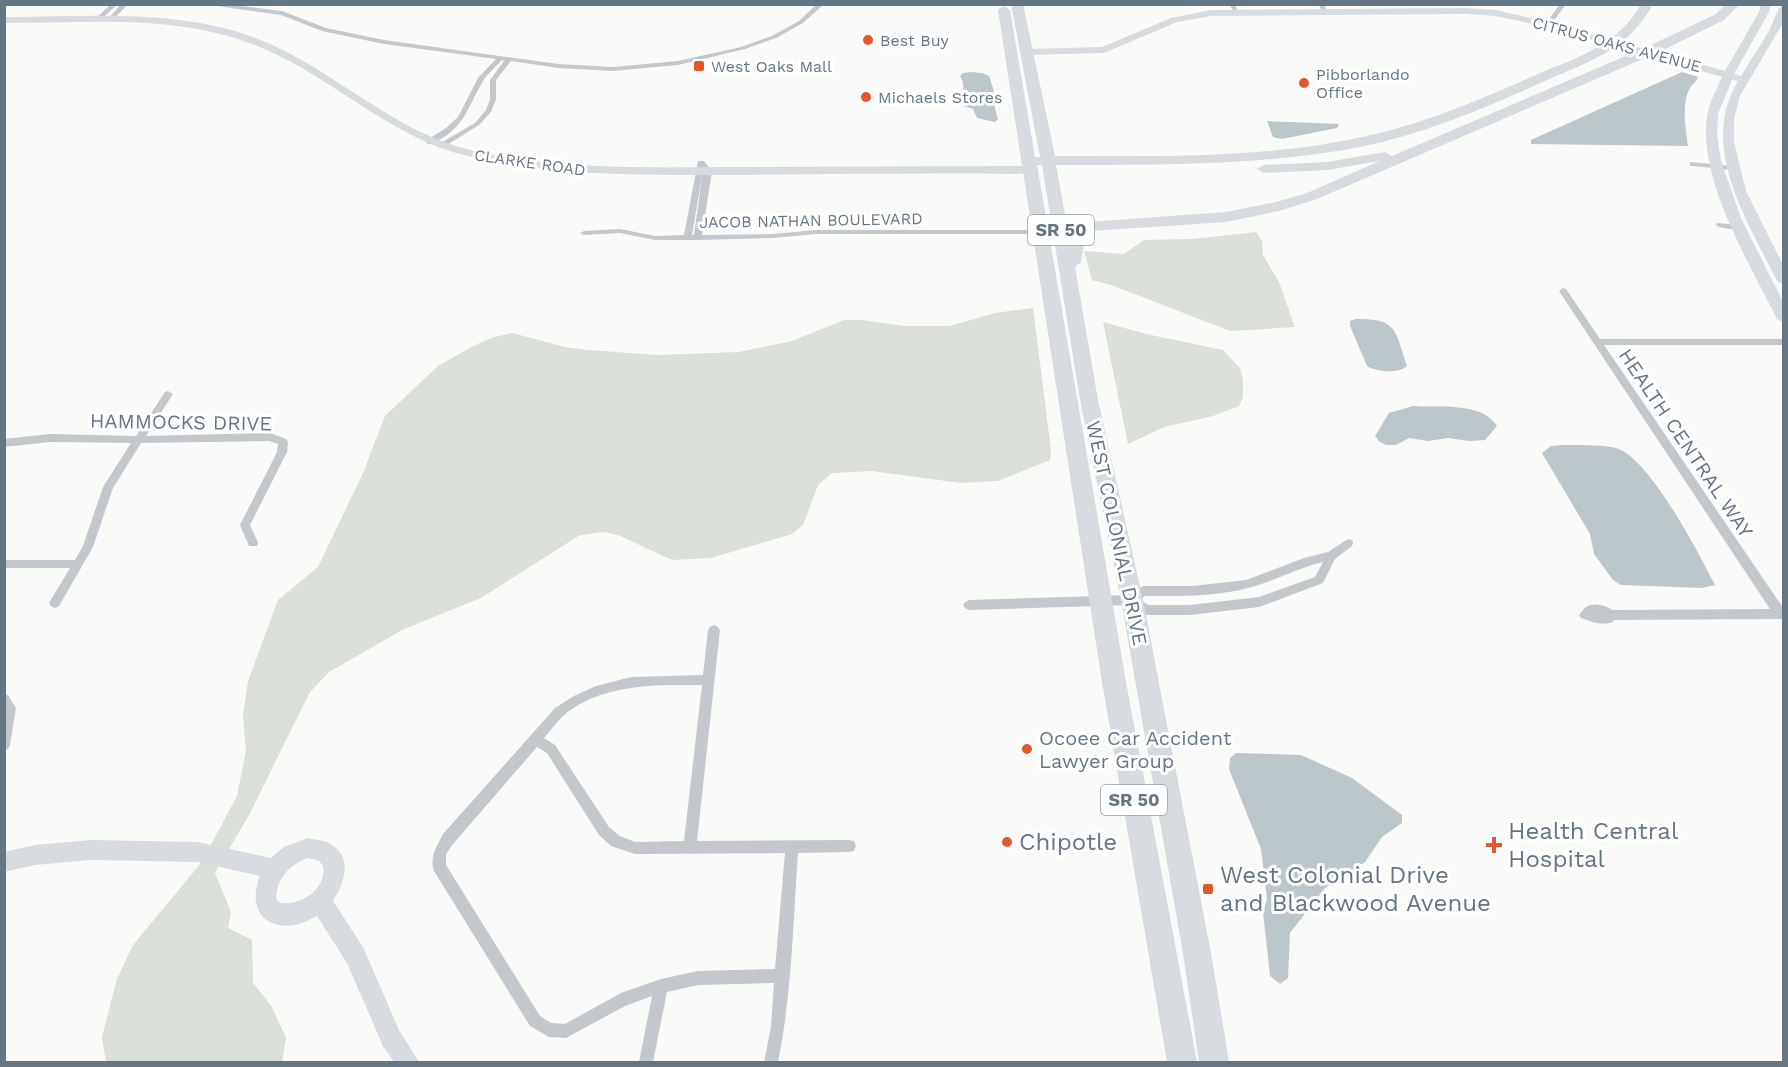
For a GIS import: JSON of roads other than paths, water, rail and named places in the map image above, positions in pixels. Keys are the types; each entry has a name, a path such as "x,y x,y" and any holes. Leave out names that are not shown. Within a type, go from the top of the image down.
{"highway":[{"name":"WEST COLONIAL DRIVE","path":"1004,4 1151,895 1182,1062"},
{"name":"WEST COLONIAL DRIVE","path":"1017,4 1072,290 1087,388 1132,600 1197,953 1214,1062"},
{"path":"1049,165 1282,155 1365,141 1478,106 1616,43 1640,19 1647,4"},
{"path":"1072,290 1075,240 1081,231 1088,227 1195,221 1263,210 1331,189 1654,49 1720,17 1734,4"},
{"path":"1011,47 1028,59"},
{"path":"1049,165 1309,167 1378,158 1435,143"},
{"name":"CLARKE ROAD","path":"1030,166 1049,165"}],"street":[{"path":"206,4 282,13 324,30 384,42 596,69 640,67 696,60 743,48 774,37 801,22 821,4"},
{"path":"1548,25 1563,4"},
{"path":"1766,4 1764,12 1718,97 1712,116 1710,138 1715,166 1740,227 1784,319"},
{"name":"CLARKE ROAD","path":"4,20 97,20 108,16 119,7 219,22 276,39 297,49 445,140 506,161 553,168 610,171 1030,166"},
{"name":"CITRUS OAKS AVENUE","path":"1028,59 1104,50 1133,40 1174,20 1234,8 1495,9 1745,80"},
{"path":"1784,8 1778,25 1735,96 1728,118 1732,168 1784,281"},
{"name":"CLARKE ROAD","path":"4,12 108,16 188,24 220,30 250,39 287,56 430,142 445,140"},
{"path":"445,140 461,118 481,78 505,58"},
{"path":"445,140 477,124 489,111 493,99 493,80 505,58"},
{"path":"1693,164 1732,168"},
{"path":"687,238 703,169"},
{"path":"698,238 703,169"},
{"path":"1720,225 1740,227"},
{"name":"JACOB NATHAN BOULEVARD","path":"584,233 620,231 655,238 698,238 773,236 816,232 1040,231"},
{"name":"HEALTH CENTRAL WAY","path":"1563,291 1781,614"},
{"path":"1597,342 1784,342"},
{"path":"55,603 95,529 100,506 108,487 168,394"},
{"name":"HAMMOCKS DRIVE","path":"5,443 50,438 139,440 270,437 283,442 282,452 245,525 253,543"},
{"path":"969,604 1132,600 1147,610 1190,610 1260,602 1318,580 1331,556 1348,543"},
{"path":"1132,600 1143,591 1192,591 1247,584 1308,561 1331,556"},
{"path":"4,564 78,564"},
{"path":"1588,615 1595,619 1609,619 1609,615 1781,614"},
{"path":"690,848 714,630"},
{"path":"709,680 626,681 580,697 559,712 448,838 440,853 439,866 534,1021 549,1030 567,1031 621,1000 661,986 698,978 783,976"},
{"path":"4,699 10,708 4,745"},
{"path":"535,739 551,749 604,831 616,841 635,848 849,846"},
{"path":"771,1062 778,1027 783,976 792,846"},
{"path":"308,848 328,853 335,867 334,878 320,901 300,913 288,916 277,914 269,908 264,892 274,869 284,859 308,848"},
{"path":"4,862 35,855 91,850 197,852 274,869"},
{"path":"320,901 355,955 391,1038 407,1062"},
{"path":"646,1062 661,986"}],"place":[{"name":"Best Buy","path":"868,40"},
{"name":"West Oaks Mall","path":"699,66"},
{"name":"Pibborlando Office","path":"1304,83"},
{"name":"Michaels Stores","path":"866,97"},
{"name":"Ocoee Car Accident Lawyer Group","path":"1027,749"},
{"name":"Chipotle","path":"1007,842"},
{"name":"Health Central Hospital","path":"1494,845"},
{"name":"West Colonial Drive and Blackwood Avenue","path":"1208,889"}]}
